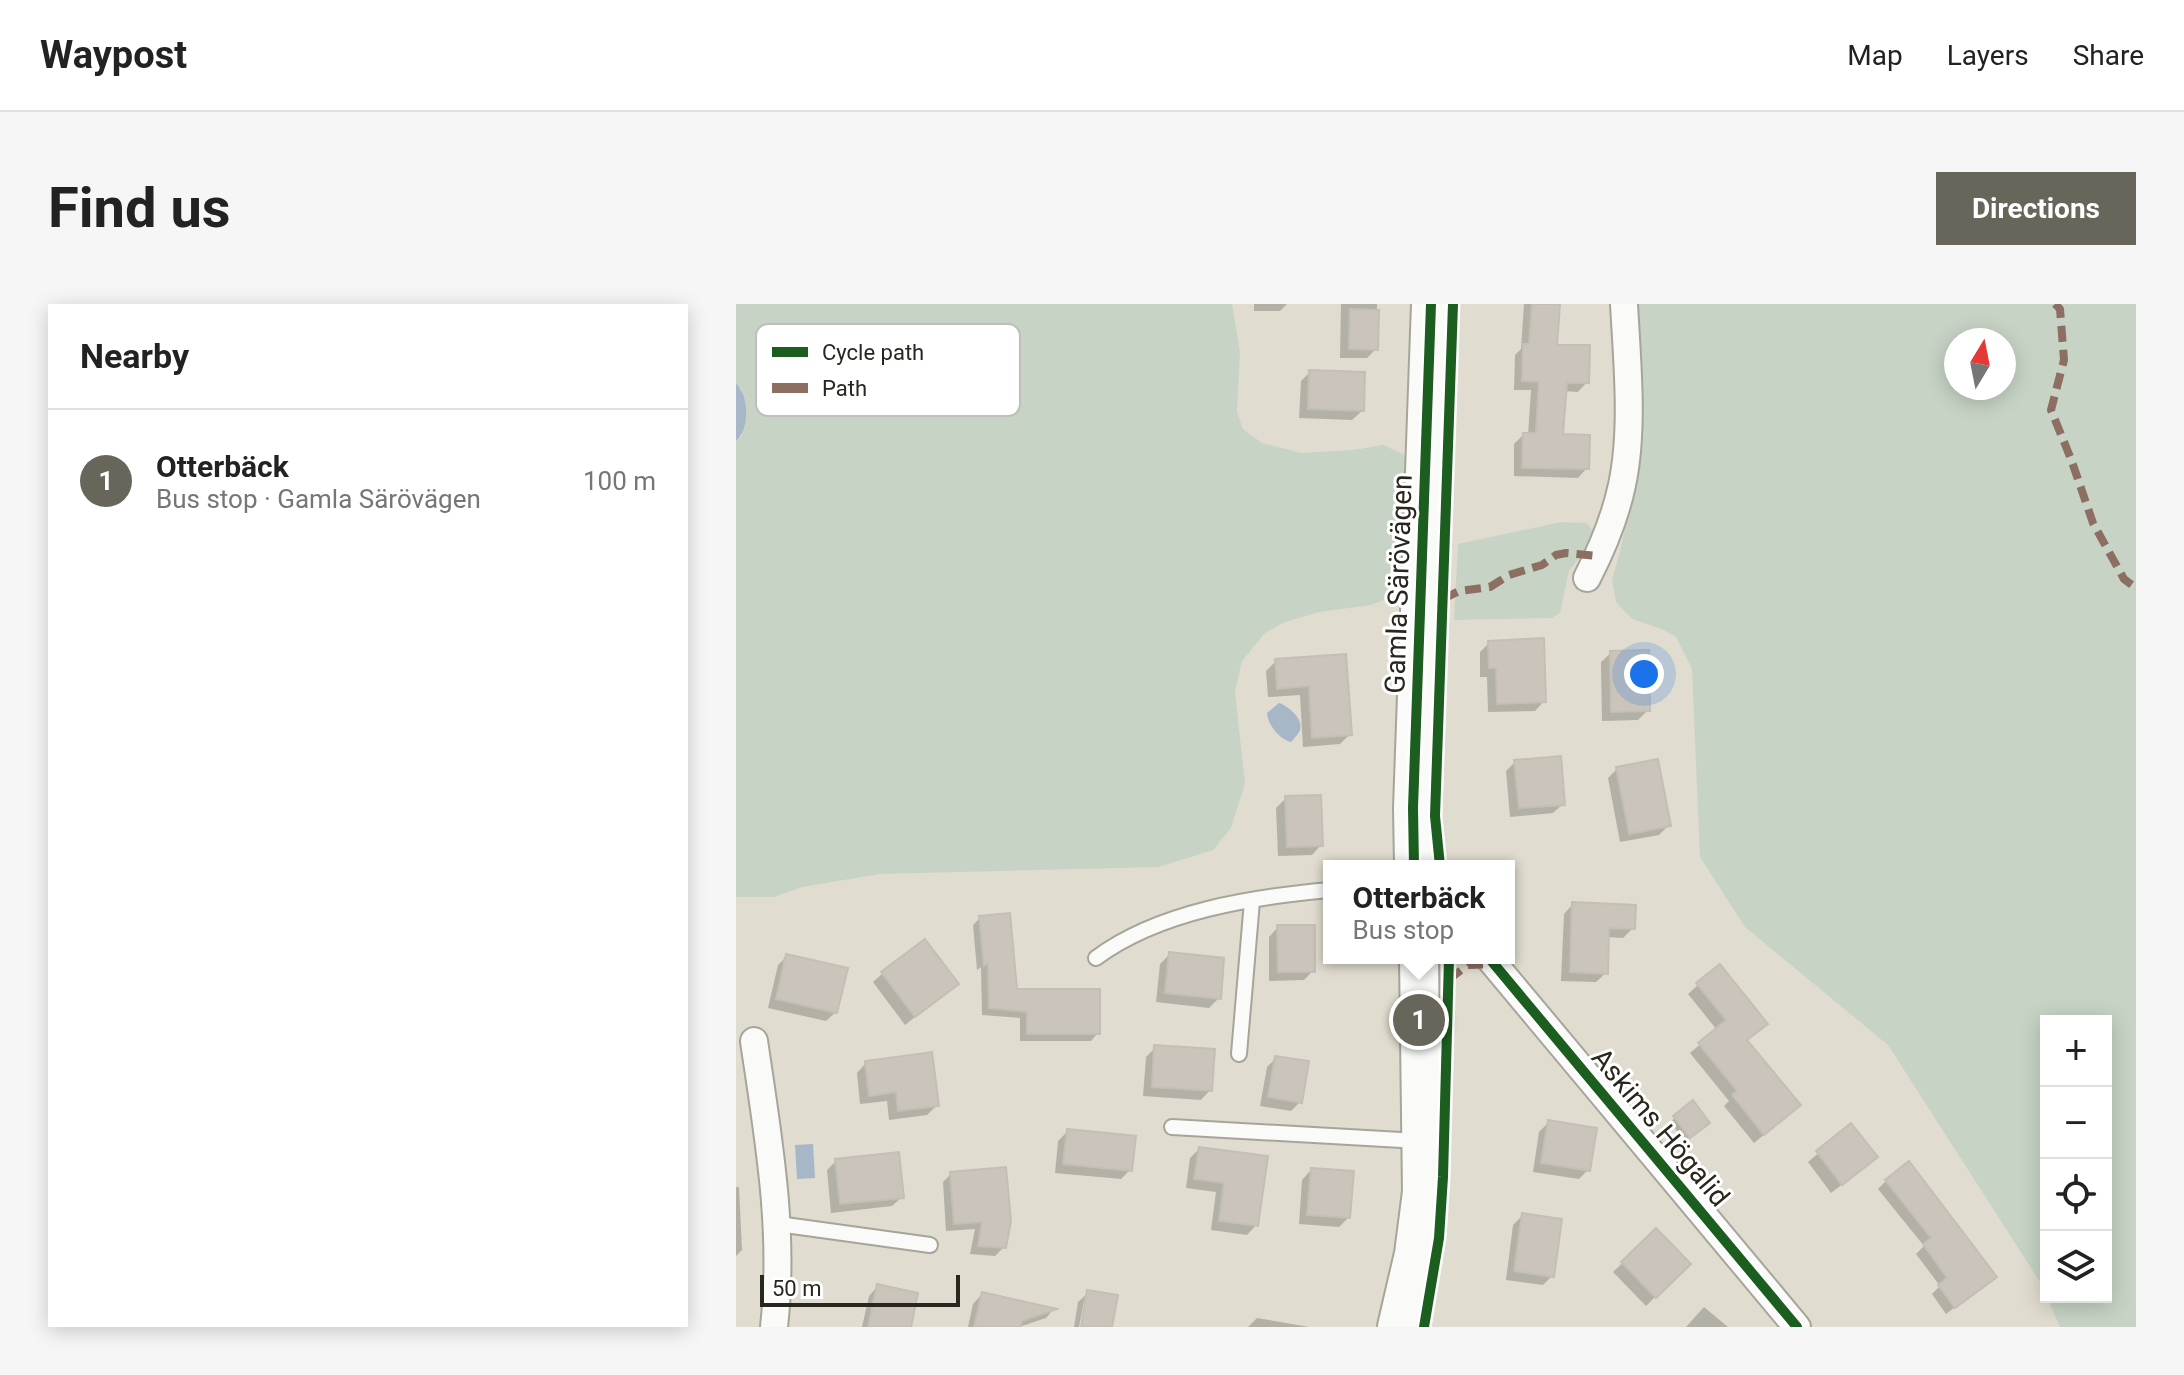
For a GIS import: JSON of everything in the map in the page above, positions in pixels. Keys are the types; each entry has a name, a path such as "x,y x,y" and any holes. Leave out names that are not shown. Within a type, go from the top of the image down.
{"street":[{"name":"Gamla Särövägen","path":"1414,860 1413,808 1431,304"},
{"path":"1587,578 1603,548 1613,518 1627,448 1624,304"},
{"path":"1397,1327 1414,1254 1422,1192 1419,964"},
{"name":"Askims Högalid","path":"1494,964 1797,1327"},
{"path":"754,1041 778,1224 779,1267 774,1327"}],"lane":[{"path":"1096,958 1140,933 1182,916 1252,901 1323,891"},
{"path":"1239,1054 1252,901"},
{"path":"1172,1127 1422,1141"},
{"path":"778,1224 930,1245"}],"green space":[{"path":"736,304 1232,304 1240,353 1237,412 1243,429 1262,443 1302,453 1383,445 1403,454 1412,469 1406,582 1392,597 1371,605 1319,612 1285,622 1265,633 1242,661 1235,692 1245,783 1231,828 1213,850 1159,867 880,874 802,887 774,897 736,897 736,441 742,436 742,389 736,383"},
{"path":"1634,304 2136,304 2136,1327 2060,1327 2050,1303 2112,1303 2112,1015 2040,1015 2040,1282 1888,1045 1745,927 1700,857 1692,669 1676,637 1632,619 1616,602 1612,579 1628,512"},
{"path":"1561,522 1587,523 1594,533 1590,544 1569,571 1560,613 1552,618 1454,620 1458,544"}],"water":[{"path":"736,383 743,396 746,421 736,441"},
{"path":"1279,703 1291,710 1300,722 1300,731 1291,742 1278,735 1268,718 1267,713"},
{"path":"813,1144 815,1178 797,1179 795,1145"}],"building":[{"path":"1532,304 1560,304 1557,345 1590,345 1589,383 1567,383 1563,434 1590,435 1589,469 1522,468 1523,433 1536,433 1539,382 1522,381 1523,344 1529,344"},
{"path":"1350,309 1379,310 1378,350 1349,349"},
{"path":"1309,370 1365,372 1364,411 1308,409"},
{"path":"1544,638 1546,702 1497,704 1496,668 1489,668 1488,641"},
{"path":"1649,650 1650,711 1611,712 1610,651"},
{"path":"1346,654 1352,735 1312,738 1309,686 1277,689 1275,659"},
{"path":"1561,756 1565,805 1519,808 1514,760"},
{"path":"1658,759 1671,826 1629,834 1616,767"},
{"path":"1321,795 1323,846 1287,847 1285,796"},
{"path":"1572,902 1636,905 1635,929 1609,928 1608,974 1570,972"},
{"path":"1010,913 1017,989 1100,989 1100,1034 1027,1034 1027,1012 989,1008 988,963 984,966 979,916"},
{"path":"1277,925 1315,925 1315,972 1278,972"},
{"path":"925,939 959,984 915,1017 881,972"},
{"path":"1169,952 1224,958 1221,999 1165,993"},
{"path":"786,954 848,968 837,1013 776,999"},
{"path":"1720,964 1768,1024 1747,1040 1801,1105 1764,1135 1732,1095 1737,1091 1698,1043 1726,1020 1696,983"},
{"path":"1154,1045 1215,1049 1212,1091 1152,1087"},
{"path":"932,1052 939,1106 898,1111 896,1092 869,1096 865,1061"},
{"path":"1275,1056 1309,1061 1302,1103 1268,1097"},
{"path":"1693,1100 1710,1123 1690,1138 1673,1116"},
{"path":"1548,1120 1597,1128 1590,1171 1541,1163"},
{"path":"1851,1123 1878,1157 1842,1185 1816,1151"},
{"path":"1067,1129 1136,1136 1132,1171 1063,1164"},
{"path":"1199,1147 1268,1156 1258,1226 1219,1221 1224,1183 1194,1179"},
{"path":"899,1152 904,1198 840,1204 835,1159"},
{"path":"1909,1161 1997,1277 1955,1308 1938,1285 1947,1278 1923,1244 1931,1238 1885,1180"},
{"path":"1006,1167 1011,1221 1006,1248 978,1246 982,1222 954,1224 950,1172"},
{"path":"1311,1168 1354,1171 1350,1218 1307,1215"},
{"path":"1522,1213 1562,1219 1554,1277 1514,1271"},
{"path":"1656,1228 1691,1264 1656,1298 1621,1262"},
{"path":"877,1284 918,1293 911,1327 868,1327"},
{"path":"1087,1290 1118,1295 1112,1327 1081,1327"},
{"path":"982,1292 1057,1309 1022,1321 1021,1327 974,1327"}],"marked path":[{"path":"2055,304 2060,309 2064,360 2051,410 2093,523 2124,579 2136,588"},
{"path":"1443,599 1459,591 1490,587 1509,575 1542,565 1556,555 1598,556"},
{"path":"1448,980 1468,965 1494,964"}],"cycle path":[{"path":"1414,860 1413,808 1431,304"},
{"path":"1439,860 1435,816 1453,304"},
{"path":"1424,1327 1439,1238 1449,964"},
{"path":"1494,964 1797,1327"}],"place":[{"name":"Otterbäck","path":"1419,1020"}]}
